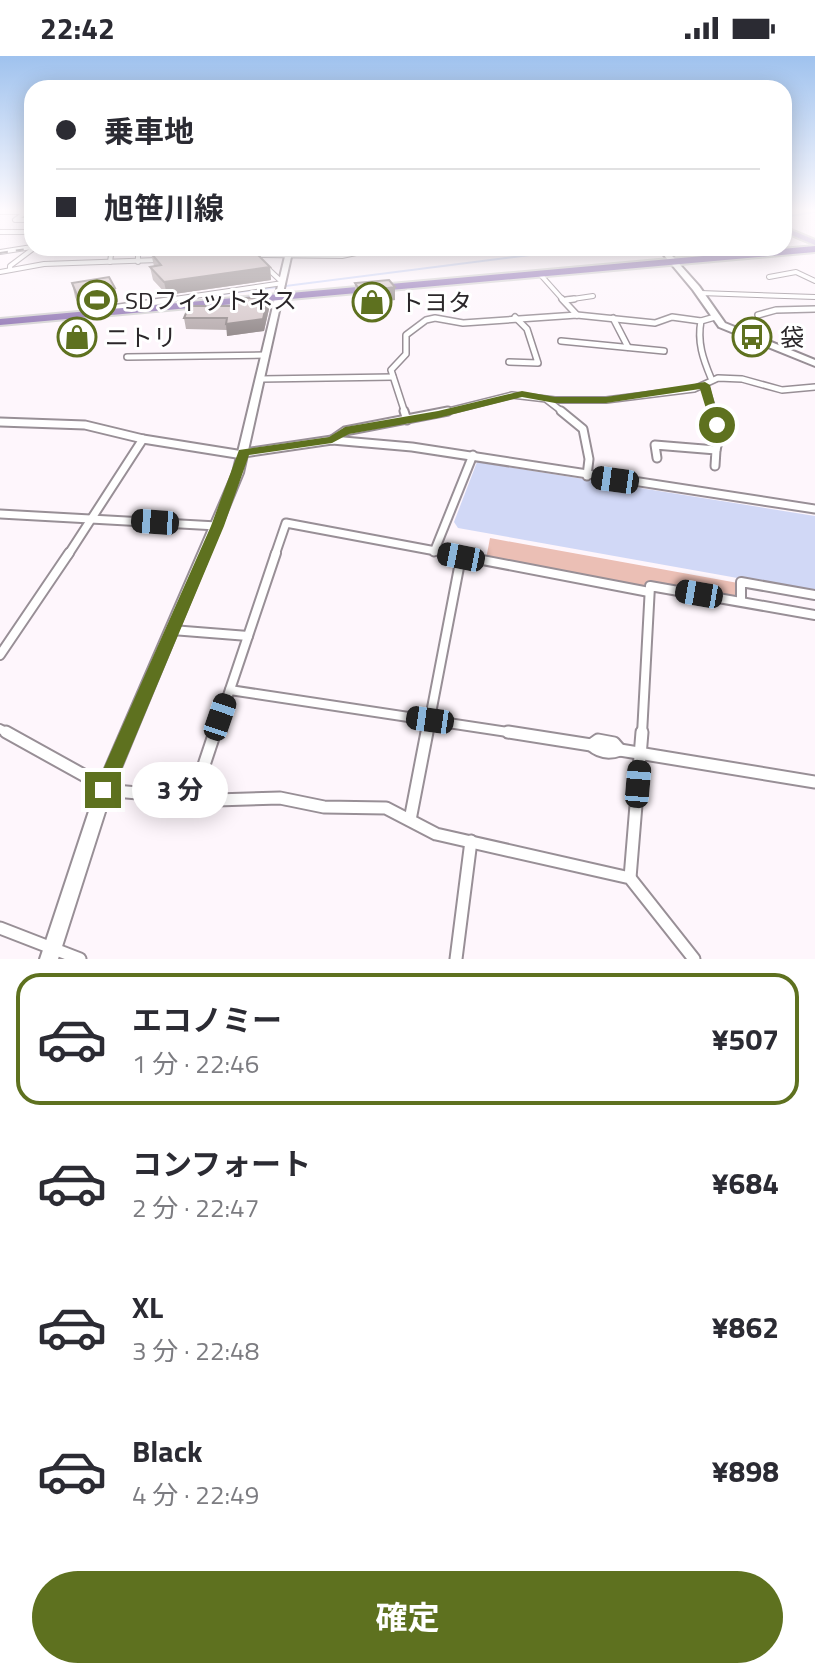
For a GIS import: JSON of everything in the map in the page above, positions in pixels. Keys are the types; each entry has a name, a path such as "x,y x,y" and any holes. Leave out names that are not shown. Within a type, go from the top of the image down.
{"highway":[{"path":"0,322 281,290 539,273 720,256"}],"main road":[{"path":"51,954 104,788 217,526 243,454 289,256"},
{"path":"668,256 700,293 715,317 729,330 815,363"}],"street":[{"path":"10,270 10,266 24,255"},
{"path":"110,262 111,256"},
{"path":"138,256 138,262"},
{"path":"258,256 256,257 281,290"},
{"path":"0,272 44,264 162,259"},
{"path":"769,277 796,272 815,281"},
{"path":"539,273 577,315"},
{"path":"700,293 815,297"},
{"path":"566,300 593,296"},
{"path":"758,315 776,310 815,309"},
{"path":"407,420 391,370 406,354 406,335 426,320 463,323 577,315 655,323 672,317 701,321 715,317"},
{"path":"509,362 538,363 527,329 515,317"},
{"path":"613,317 628,347"},
{"path":"701,321 698,338 701,356 711,378"},
{"path":"561,341 664,351"},
{"path":"127,357 266,355"},
{"path":"261,379 393,377"},
{"path":"332,440 345,431 503,397 522,394 545,399 606,400 705,385 711,378"},
{"path":"711,378 742,379 782,390 815,387"},
{"path":"705,385 720,434 715,466"},
{"path":"545,399 583,429 589,459 587,476"},
{"path":"0,422 85,425 143,439 243,454 332,440 473,455 587,476 815,509"},
{"path":"0,655 143,439"},
{"path":"657,458 655,445 716,450"},
{"path":"434,552 473,455"},
{"path":"0,514 217,526"},
{"path":"193,798 286,523 649,592"},
{"path":"410,820 461,557"},
{"path":"741,601 741,582 815,595"},
{"path":"630,878 641,753 650,586 815,615"},
{"path":"172,630 248,636"},
{"path":"230,690 591,745 597,751 613,753 620,750 815,782"},
{"path":"0,729 104,788 193,798 280,798 324,807 379,807 436,834 630,878 694,959"},
{"path":"456,959 471,841"},
{"path":"0,928 51,954 80,959"}],"shaded area":[{"path":"490,538 738,583 738,599 646,589 486,559"}],"water":[{"path":"477,462 815,516 815,592 458,528 454,522"}],"building":[{"path":"154,256 259,256 270,267 164,282 150,267 161,265"},
{"path":"109,277 115,288 77,295 72,283"},
{"path":"389,280 395,287 374,290 378,295 364,297 355,283"},
{"path":"233,298 268,298 263,319 226,324 227,318 184,318 189,306 231,306"}],"waterway":[{"path":"215,295 522,256"},
{"path":"0,325 98,316"}],"railway":[{"path":"0,253 6,252"}],"place":[{"name":"SDフィットネス","path":"97,300"},
{"name":"トヨタ","path":"372,302"},
{"name":"ニトリ","path":"77,337"},
{"name":"袋","path":"752,337"}],"route":[{"path":"103,790 217,526 244,453 332,440 345,431 438,415 522,394 555,400 606,400 705,385 717,425"}]}
